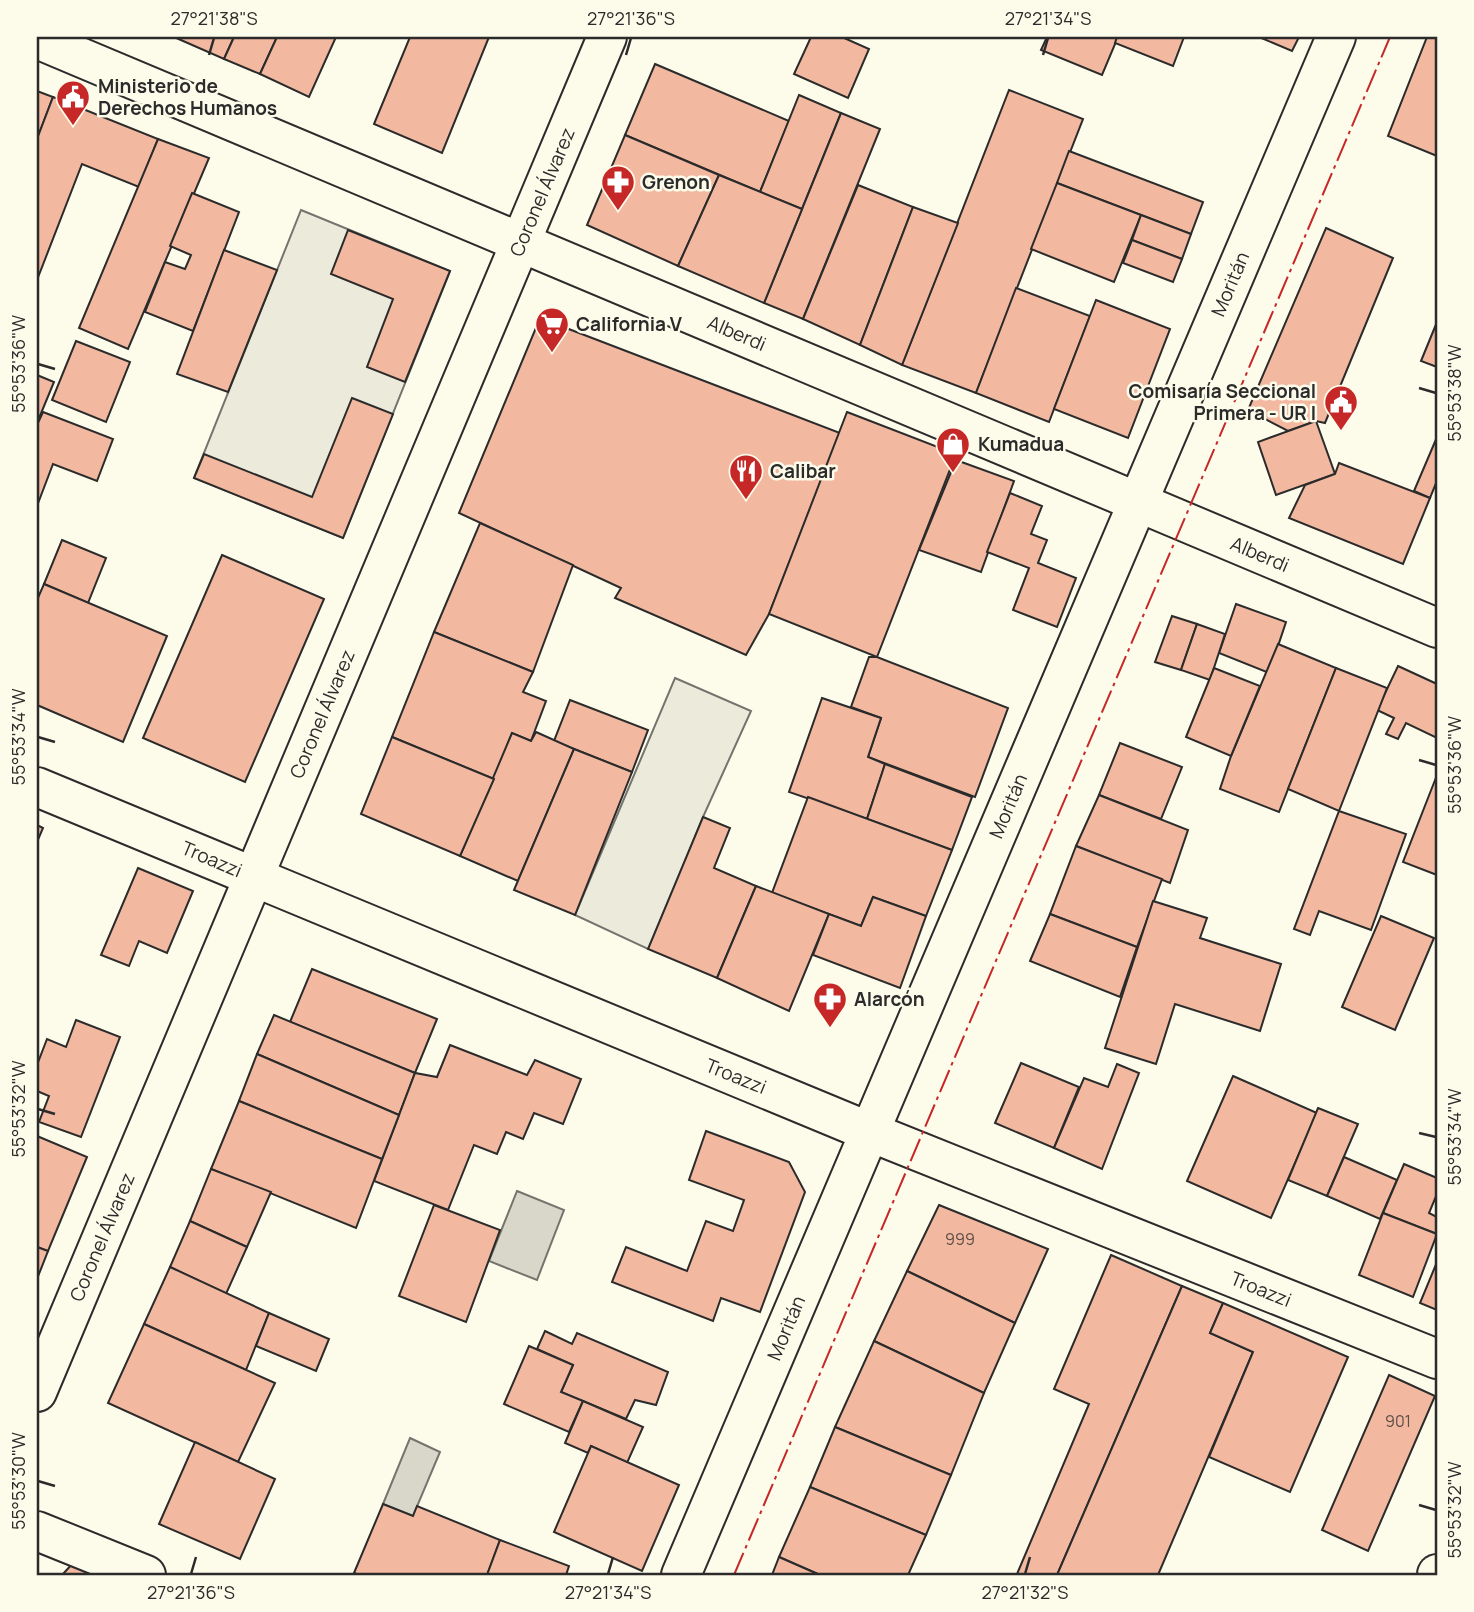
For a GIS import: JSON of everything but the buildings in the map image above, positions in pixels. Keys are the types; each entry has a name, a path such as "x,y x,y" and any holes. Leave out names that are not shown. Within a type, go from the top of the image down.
{"street":[{"name":"Coronel Álvarez","path":"37,1392 607,37"},
{"name":"Moritán","path":"681,1575 1336,37"},
{"name":"Alberdi","path":"37,39 1437,628"},
{"name":"Troazzi","path":"37,787 870,1132 1437,1359"},
{"path":"37,1531 146,1575"}],"shaded area":[{"path":"301,210 450,271 343,538 194,478"},
{"path":"675,678 751,711 648,949 575,915"},
{"path":"517,1191 564,1210 537,1280 489,1261"},
{"path":"410,1438 440,1452 413,1516 383,1504"}],"power":[{"path":"734,1575 1390,37"}],"place":[{"name":"Ministerio de Derechos Humanos","path":"73,127"},
{"name":"Grenon","path":"618,212"},
{"name":"California V","path":"552,354"},
{"name":"Comisaría Seccional Primera - UR I","path":"1341,432"},
{"name":"Kumadua","path":"953,474"},
{"name":"Calibar","path":"746,501"},
{"name":"Alarcón","path":"830,1029"}]}
